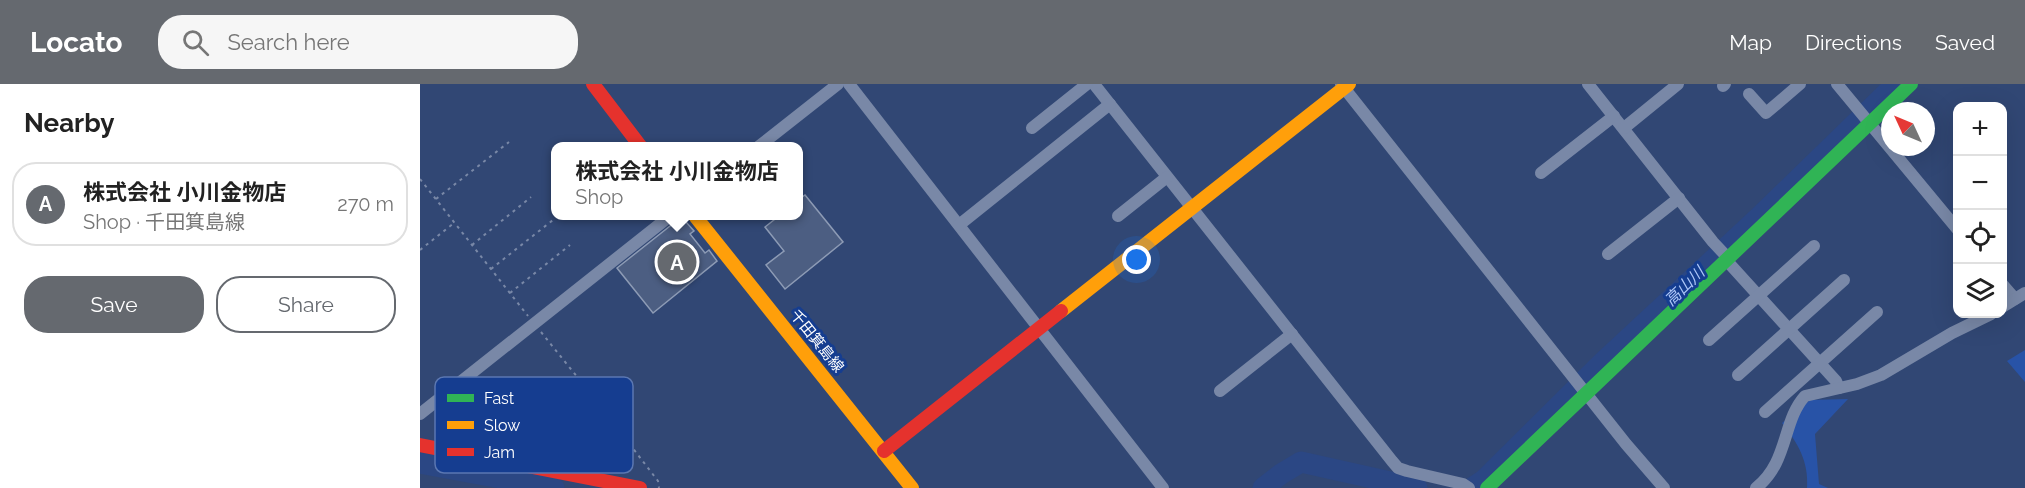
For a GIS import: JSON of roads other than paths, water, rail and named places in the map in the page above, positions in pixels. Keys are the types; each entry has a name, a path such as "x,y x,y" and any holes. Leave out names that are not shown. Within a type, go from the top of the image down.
{"street":[{"path":"593,84 637,142"},
{"path":"764,142 838,84"},
{"path":"849,84 1163,488"},
{"path":"1032,128 1087,84"},
{"path":"1094,84 1398,468 1469,488"},
{"path":"1588,84 1713,242 1836,381 1839,388"},
{"path":"1623,128 1678,84"},
{"path":"1749,94 1766,113 1800,84"},
{"path":"1837,84 1953,224"},
{"path":"1487,488 1911,84"},
{"path":"884,451 1193,209 1345,85 1587,394 1664,488"},
{"path":"959,225 1110,104"},
{"path":"1541,173 1614,116"},
{"path":"1118,216 1167,177"},
{"path":"1608,254 1678,198"},
{"path":"467,377 665,220"},
{"name":"千田箕島線","path":"698,220 912,488"},
{"path":"1708,340 1814,246"},
{"path":"1738,375 1844,280"},
{"path":"2007,287 2020,296 2007,304"},
{"path":"1765,412 1877,312"},
{"path":"1756,488 1764,482 1776,465 1800,402 1812,393 1839,388 1881,375 1943,338 1983,318"},
{"path":"1220,391 1292,334"},
{"path":"420,414 435,402"},
{"path":"420,445 435,448"},
{"path":"563,473 640,488"}],"waterway":[{"name":"高山川","path":"1472,488 1484,480 1603,362 1758,218 1896,84"},
{"name":"高山川","path":"1263,488 1301,462 1417,488"},
{"name":"高山川","path":"420,463 435,466"},
{"name":"高山川","path":"474,473 554,488"}],"place":[{"name":"株式会社 小川金物店","path":"677,262"}]}
